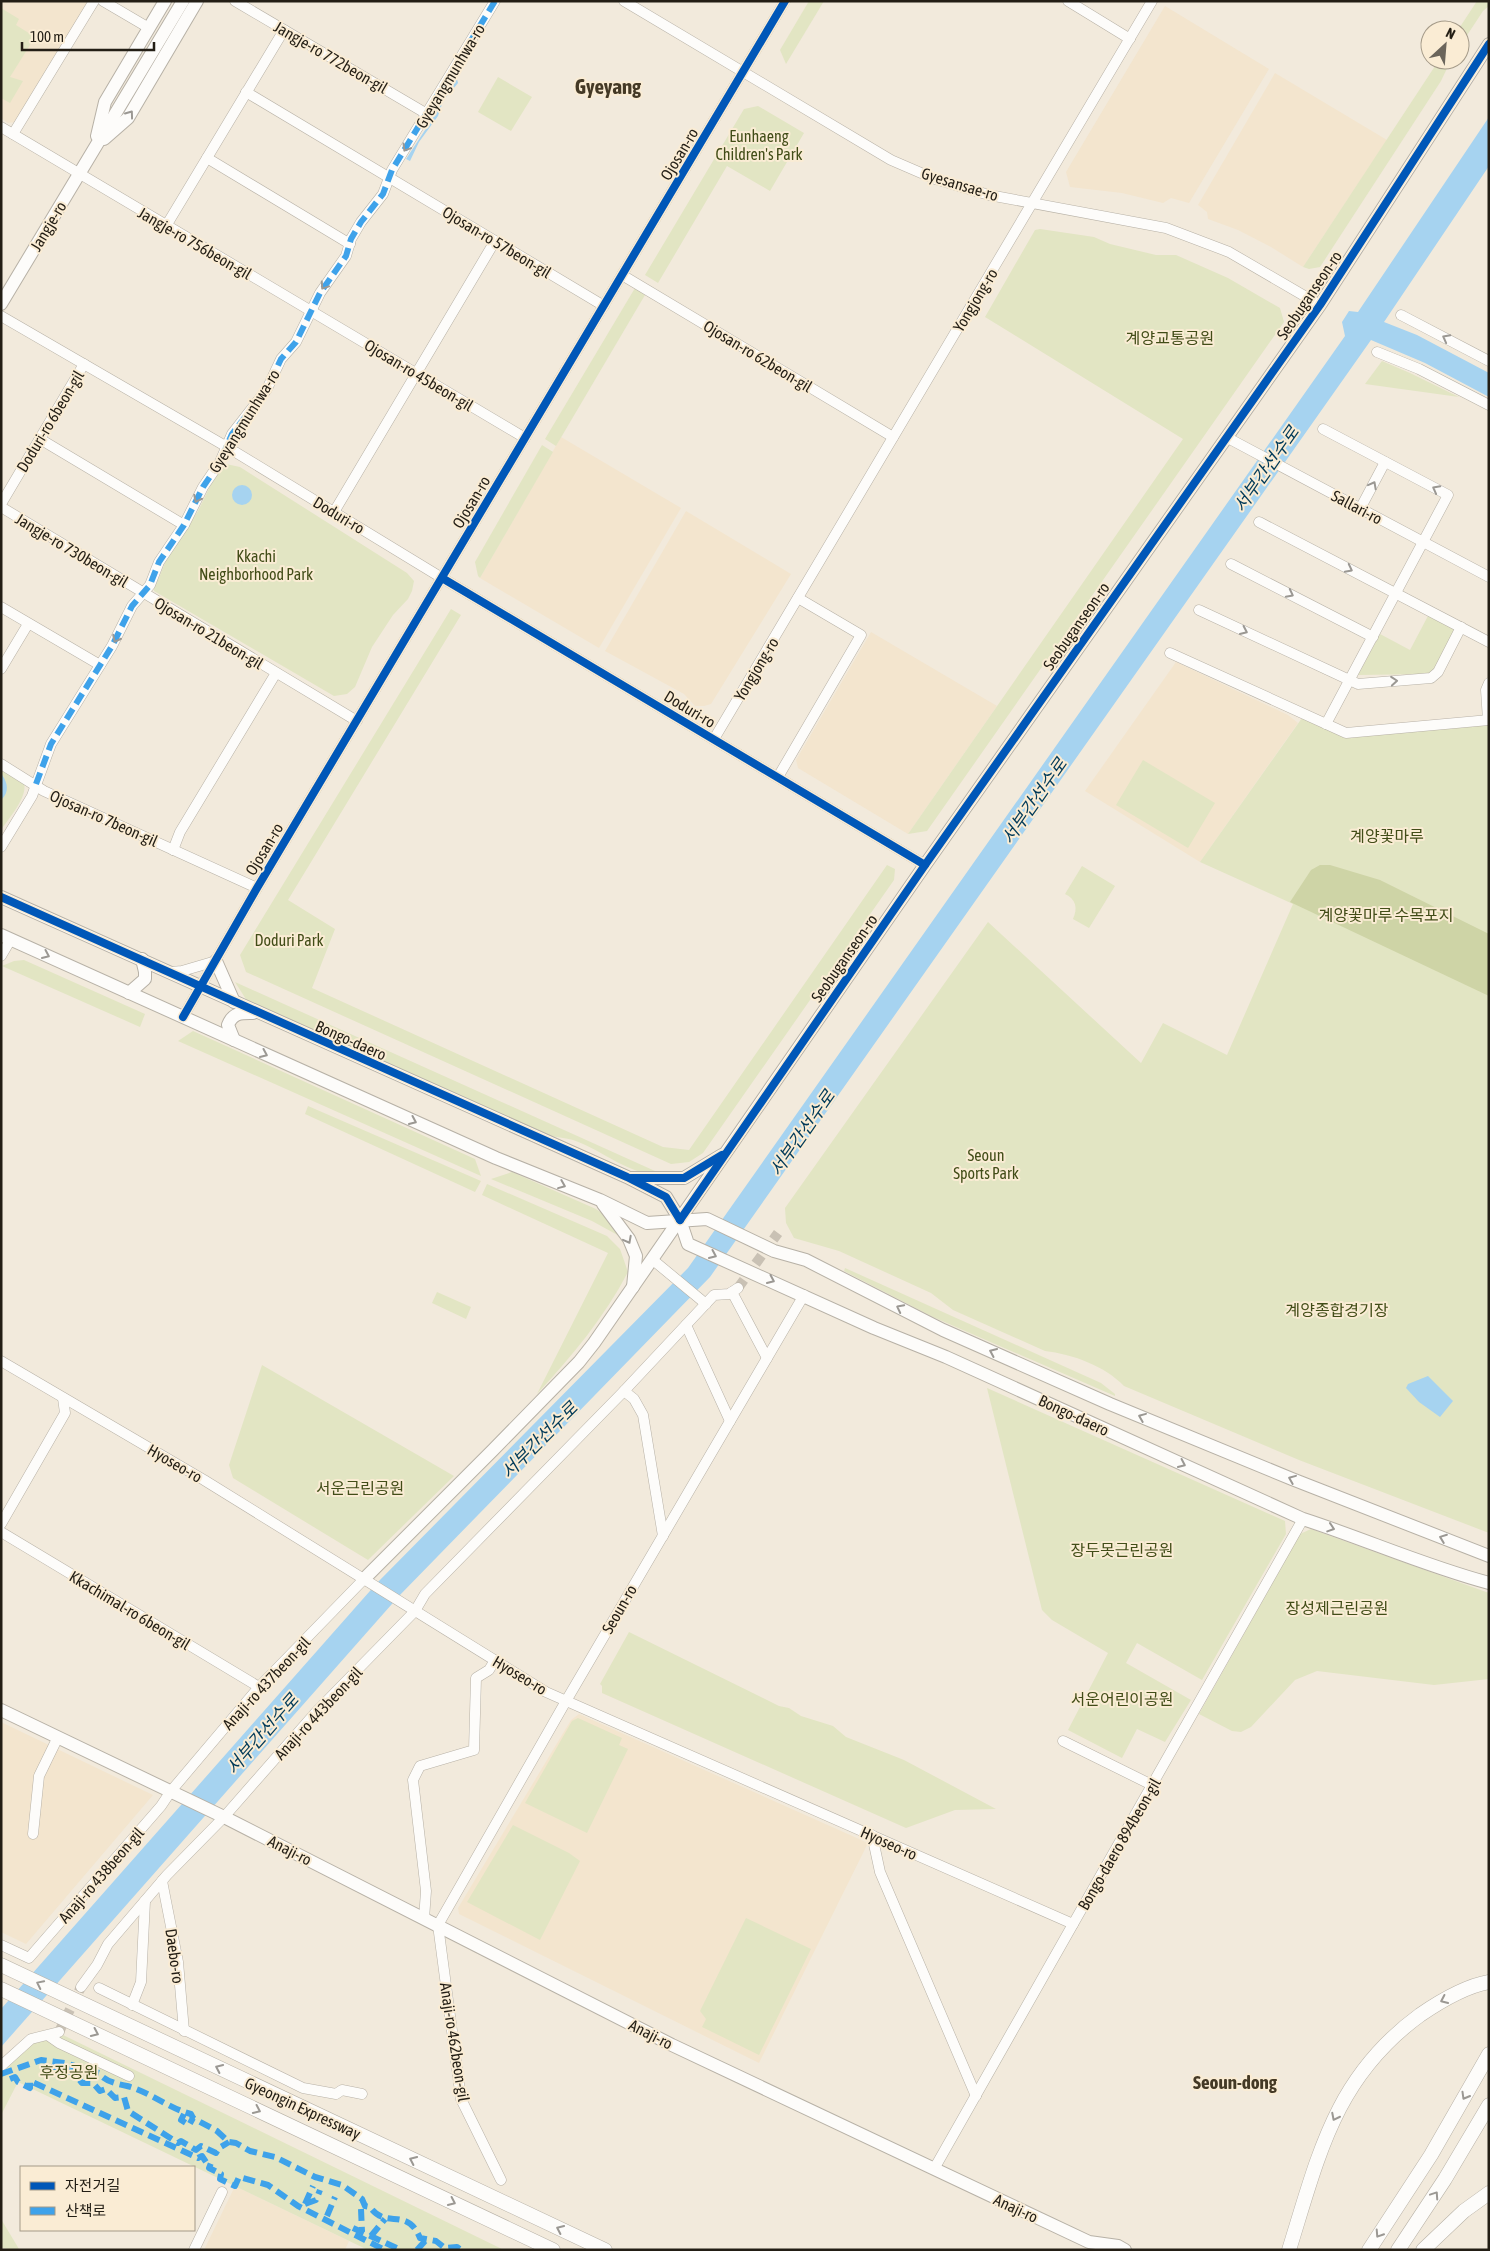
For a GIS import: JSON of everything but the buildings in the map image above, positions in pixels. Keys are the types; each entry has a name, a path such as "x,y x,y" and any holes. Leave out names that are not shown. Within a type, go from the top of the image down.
{"highway":[{"name":"Gyeongin Expressway","path":"1,1965 604,2250"},
{"path":"1289,2250 1326,2134 1345,2096 1370,2060 1398,2032 1438,2002 1489,1982"},
{"name":"Gyeongin Expressway","path":"3,1990 553,2250"},
{"path":"1369,2250 1431,2155 1489,2054"},
{"path":"1398,2250 1445,2179 1489,2105"},
{"path":"1423,2250 1464,2211 1489,2193"}],"main road":[{"name":"Jangje-ro","path":"95,148 106,102 166,1"},
{"name":"Jangje-ro","path":"1,304 182,1"},
{"name":"Jangje-ro","path":"95,148 128,118 197,1"},
{"name":"Seobuganseon-ro","path":"369,1581 579,1362 633,1289 925,865 1320,305 1489,44"},
{"name":"Bongo-daero","path":"1,898 142,959 256,1013 627,1177 666,1198 680,1220 688,1244 874,1328 946,1356 1303,1518 1359,1537 1455,1574 1489,1583"},
{"name":"Bongo-daero","path":"6,937 489,1155 600,1200 647,1223 707,1219 774,1251 806,1260 943,1330 1110,1404 1292,1479 1489,1556"},
{"path":"129,993 145,979 146,972 142,959"},
{"path":"216,961 234,1002"},
{"path":"234,1040 228,1025 232,1017 236,1014 256,1013"},
{"path":"627,1177 684,1178 728,1151"},
{"path":"600,1200 629,1239 636,1256 633,1289"},
{"path":"1,1710 174,1792"},
{"name":"Anaji-ro","path":"174,1792 672,2045 1093,2246 1118,2246 1125,2250"}],"street":[{"path":"13,134 94,1"},
{"path":"103,1 149,28"},
{"name":"Jangje-ro 772beon-gil","path":"235,1 427,114"},
{"name":"Gyeyangmunhwa-ro","path":"1,847 32,796 52,744 112,646 132,606 150,585 159,562 184,525 203,487 220,462 232,434 267,389 282,359 296,342 320,292 346,256 361,222 383,194 390,177 495,1"},
{"name":"Ojosan-ro","path":"183,1017 257,888 786,1"},
{"path":"1068,1 1130,39"},
{"name":"Yongjong-ro","path":"714,739 1152,1"},
{"name":"Gyesansae-ro","path":"630,3 743,73 891,160 935,179 989,195 1143,222 1183,234 1229,252 1320,305"},
{"path":"166,226 284,30"},
{"name":"Ojosan-ro 57beon-gil","path":"246,92 604,306"},
{"name":"Jangje-ro 756beon-gil","path":"1,127 312,312"},
{"path":"207,158 350,244"},
{"path":"334,512 495,241"},
{"name":"Ojosan-ro 62beon-gil","path":"622,275 893,437"},
{"name":"Ojosan-ro 45beon-gil","path":"312,312 525,438"},
{"path":"1401,315 1489,361"},
{"name":"Doduri-ro","path":"1,316 227,447 442,578 925,865"},
{"path":"1377,352 1419,369 1489,405"},
{"name":"Doduri-ro 6beon-gil","path":"1,506 84,364"},
{"path":"1323,429 1448,495 1326,724"},
{"name":"Sallari-ro","path":"1226,437 1489,577"},
{"path":"40,439 184,525"},
{"path":"1360,509 1385,462"},
{"name":"Jangje-ro 730beon-gil","path":"1,506 143,594"},
{"path":"1259,522 1489,642"},
{"path":"1231,564 1373,637"},
{"name":"Ojosan-ro 21beon-gil","path":"143,594 357,721"},
{"path":"778,777 861,635 798,598"},
{"path":"1,607 100,665"},
{"path":"1200,610 1358,684 1431,678 1438,672 1461,627"},
{"path":"1,669 28,624"},
{"path":"1170,653 1346,733 1488,720 1486,690 1489,683"},
{"name":"Ojosan-ro 21beon-gil","path":"231,747 276,673"},
{"name":"Ojosan-ro 7beon-gil","path":"174,850 180,832 231,747"},
{"name":"Ojosan-ro 7beon-gil","path":"1,764 36,784 44,791 257,888"},
{"path":"1,956 6,937"},
{"path":"170,972 182,972 216,961"},
{"path":"653,1260 704,1301"},
{"name":"Anaji-ro 443beon-gil","path":"221,1815 316,1712 415,1611 425,1594 624,1391 686,1324 704,1301 714,1295 729,1294 735,1290 767,1358"},
{"name":"Seoun-ro","path":"438,1925 566,1701 804,1295"},
{"path":"686,1324 730,1421"},
{"name":"Hyoseo-ro","path":"1,1361 204,1480 546,1692 1073,1924"},
{"path":"624,1391 634,1399 643,1415 663,1536"},
{"path":"1,1524 65,1413 63,1398"},
{"name":"Bongo-daero 894beon-gil","path":"934,2169 1303,1518"},
{"name":"Kkachimal-ro 6beon-gil","path":"1,1532 259,1687"},
{"name":"Anaji-ro 437beon-gil","path":"174,1792 259,1687 369,1581"},
{"path":"424,1918 426,1890 412,1780 420,1766 474,1750 476,1678 489,1670 495,1660"},
{"path":"33,1834 39,1776 58,1737"},
{"path":"1063,1741 1152,1785"},
{"name":"Anaji-ro 438beon-gil","path":"1,1945 29,1958 174,1792"},
{"path":"81,1987 97,1965 108,1944 221,1815"},
{"path":"872,1836 880,1872 976,2096"},
{"name":"Daebo-ro","path":"162,1881 178,1962 184,2031"},
{"name":"Daebo-ro","path":"132,2005 140,1982 145,1901"},
{"name":"Anaji-ro 462beon-gil","path":"438,1925 461,2099 501,2180"},
{"path":"99,1988 303,2088 336,2094 342,2090 362,2094"},
{"path":"1,2066 31,2039 54,2034 59,2043 129,2076"},
{"path":"194,2250 222,2192"}],"shaded area":[{"path":"1,1 86,1 87,4 15,122 8,123 1,118"},
{"path":"1165,6 1269,69 1189,203 1171,198 1163,203 1122,193 1070,187 1066,172"},
{"path":"1275,73 1387,140 1303,267 1271,247 1238,230 1208,219 1207,212 1198,205"},
{"path":"561,437 681,508 599,648 480,578"},
{"path":"686,511 791,574 711,704 704,706 695,706 684,694 605,651"},
{"path":"871,632 997,706 908,834 798,768 796,760"},
{"path":"1176,662 1288,715 1298,723 1200,862 1085,791"},
{"path":"579,1714 868,1843 759,2063 459,1914 458,1908 571,1720"},
{"path":"1,1722 153,1795 26,1944 1,1932"},
{"path":"235,2186 349,2241 345,2250 204,2250"}],"green space":[{"path":"809,1 824,1 786,64 780,50"},
{"path":"1477,1 1489,1 1489,6 1483,11 1470,31 1470,20 1465,20"},
{"path":"1,8 19,19 16,25 35,37 10,77 23,81 10,103 1,98"},
{"path":"1432,70 1446,70 1441,81 1320,267 1309,269 1303,267"},
{"path":"498,77 532,97 511,131 478,112"},
{"name":"Eunhaeng Children's Park","path":"758,106 804,133 770,191 727,166 658,283 645,275 744,109"},
{"name":"계양교통공원","path":"1040,229 1094,237 1110,244 1156,255 1176,255 1228,278 1280,308 1284,322 927,831 908,834 1183,439 985,317 1035,230"},
{"path":"635,288 645,295 556,446 545,439"},
{"path":"1382,361 1410,373 1459,397 1365,384"},
{"path":"542,445 553,452 480,578 475,562"},
{"name":"Kkachi Neighborhood Park","path":"226,464 240,467 407,573 414,581 408,599 393,615 372,647 355,687 347,694 334,696 154,591 153,586 159,578 166,560 198,511 218,470"},
{"name":"Doduri Park","path":"451,609 461,615 288,900 335,929 312,988 663,1147 689,1150 887,865 895,869 894,880 703,1153 689,1162 671,1164 246,972 240,955"},
{"path":"1429,614 1456,629 1431,674 1358,675 1380,634 1410,650"},
{"path":"1302,718 1347,738 1489,724 1489,1533 1299,1460 1124,1386 1088,1362 1045,1351 953,1310 931,1293 839,1251 794,1238 786,1223 785,1208 988,922 1141,1063 1163,1023 1227,1055 1293,904 1200,862"},
{"path":"1143,760 1215,803 1188,848 1116,805"},
{"path":"1,770 24,783 24,789 21,801 1,830"},
{"name":"계양꽃마루 수목포지","path":"1320,865 1330,865 1380,880 1489,934 1489,996 1290,902 1311,870"},
{"path":"1082,866 1115,886 1089,928 1073,919 1075,904 1072,898 1065,894"},
{"path":"24,960 145,1014 140,1027 2,966 14,961"},
{"path":"235,982 667,1175 653,1175 641,1172 618,1163 573,1140 550,1136 249,1004"},
{"path":"193,1031 475,1159 481,1176 178,1041"},
{"path":"308,1106 481,1181 475,1192 305,1114"},
{"path":"512,1172 596,1209 612,1220 623,1238 592,1221 491,1179"},
{"path":"487,1184 607,1236 620,1249 628,1272 619,1289 586,1336 537,1394 608,1253 482,1195"},
{"path":"845,1268 1101,1383 1115,1396 933,1317 844,1271"},
{"path":"437,1292 471,1307 466,1319 432,1303"},
{"name":"서운근린공원","path":"262,1365 454,1476 368,1560 233,1478 229,1465"},
{"name":"장두못근린공원","path":"987,1388 1285,1521 1286,1534 1202,1680 1137,1643 1126,1663 1191,1700 1165,1742 1137,1729 1122,1758 1068,1730 1108,1653 1052,1620 1042,1610"},
{"name":"장성제근린공원","path":"1311,1529 1489,1593 1489,1679 1434,1685 1317,1671 1295,1680 1251,1727 1241,1732 1232,1731 1199,1714 1300,1534"},
{"path":"629,1632 779,1706 789,1708 801,1716 833,1726 846,1737 904,1760 996,1809 955,1810 906,1828 602,1693 602,1686 600,1684"},
{"path":"578,1718 622,1738 619,1745 628,1749 587,1833 525,1803 572,1721"},
{"path":"513,1825 569,1853 580,1861 540,1940 467,1902"},
{"path":"746,1918 811,1949 759,2055 702,2027 706,2019 700,2011"},
{"name":"후정공원","path":"63,2035 504,2250 368,2250 18,2082 1,2115 1,2074 30,2043 55,2039"},
{"path":"1,2219 19,2249 1,2248"}],"water":[{"path":"457,79 458,83 443,101 438,116 419,142 410,161 406,159 433,118 454,80"},
{"name":"서부간선수로","path":"1489,117 1489,166 1384,322 1417,335 1489,373 1489,397 1425,363 1371,340 710,1277 399,1596 1,2047 1,2009 377,1583 688,1268 1345,336 1342,322 1349,311 1358,312"},
{"path":"242,485 249,488 252,495 249,502 242,505 235,502 232,495 235,488"},
{"path":"2,775 7,787 2,799"},
{"path":"1428,1376 1453,1401 1440,1417 1419,1402 1406,1388 1408,1384"}],"tunnel":[{"path":"738,1288 778,1233"},
{"path":"59,2032 81,1987"}],"marked path":[{"path":"36,784 51,744 112,646 132,606 150,585 159,562 184,525 203,487 220,462 232,434 267,389 281,359 296,342 320,293 346,256 351,239 361,222 383,194 392,170 495,1"},
{"path":"1,2074 41,2060 65,2063 99,2073 107,2080 144,2092 183,2112 191,2114 193,2118 217,2131 229,2142 236,2143 250,2151 275,2157 315,2177 342,2185 362,2199 365,2206 370,2207 376,2214 409,2223 415,2228 420,2238 436,2241 445,2248 457,2247 461,2250"},
{"path":"51,2067 60,2067 65,2073 72,2071 82,2083 93,2083 100,2091 106,2089 115,2098 124,2097 128,2111 178,2143 181,2141 196,2150 201,2146 216,2153 219,2148 229,2142"},
{"path":"10,2079 15,2077 18,2082 30,2088 30,2081 198,2158 202,2156 206,2162 211,2163 209,2168 221,2174 220,2179 235,2186 239,2177 268,2185 298,2206 385,2250"},
{"path":"184,2114 181,2120 189,2125 193,2118"},
{"path":"305,2204 313,2186"},
{"path":"305,2204 316,2200 320,2190"},
{"path":"327,2216 335,2197"},
{"path":"361,2209 362,2232"},
{"path":"371,2236 385,2219"},
{"path":"353,2228 401,2250"},
{"path":"417,2250 426,2240"}],"cycle path":[{"path":"183,1017 257,888 785,1"},
{"path":"680,1220 925,865 1320,305 1489,44"},
{"path":"442,578 925,865"},
{"path":"1,897 627,1177 666,1197 680,1220"},
{"path":"631,1178 684,1178 722,1155"}],"district":[{"name":"Gyeyang","path":"608,86"},
{"name":"Seoun-dong","path":"1235,2082"}],"park label":[{"name":"계양꽃마루","path":"1387,836"},
{"name":"Seoun Sports Park","path":"986,1164"},
{"name":"계양종합경기장","path":"1337,1310"},
{"name":"서운어린이공원","path":"1122,1699"}]}
